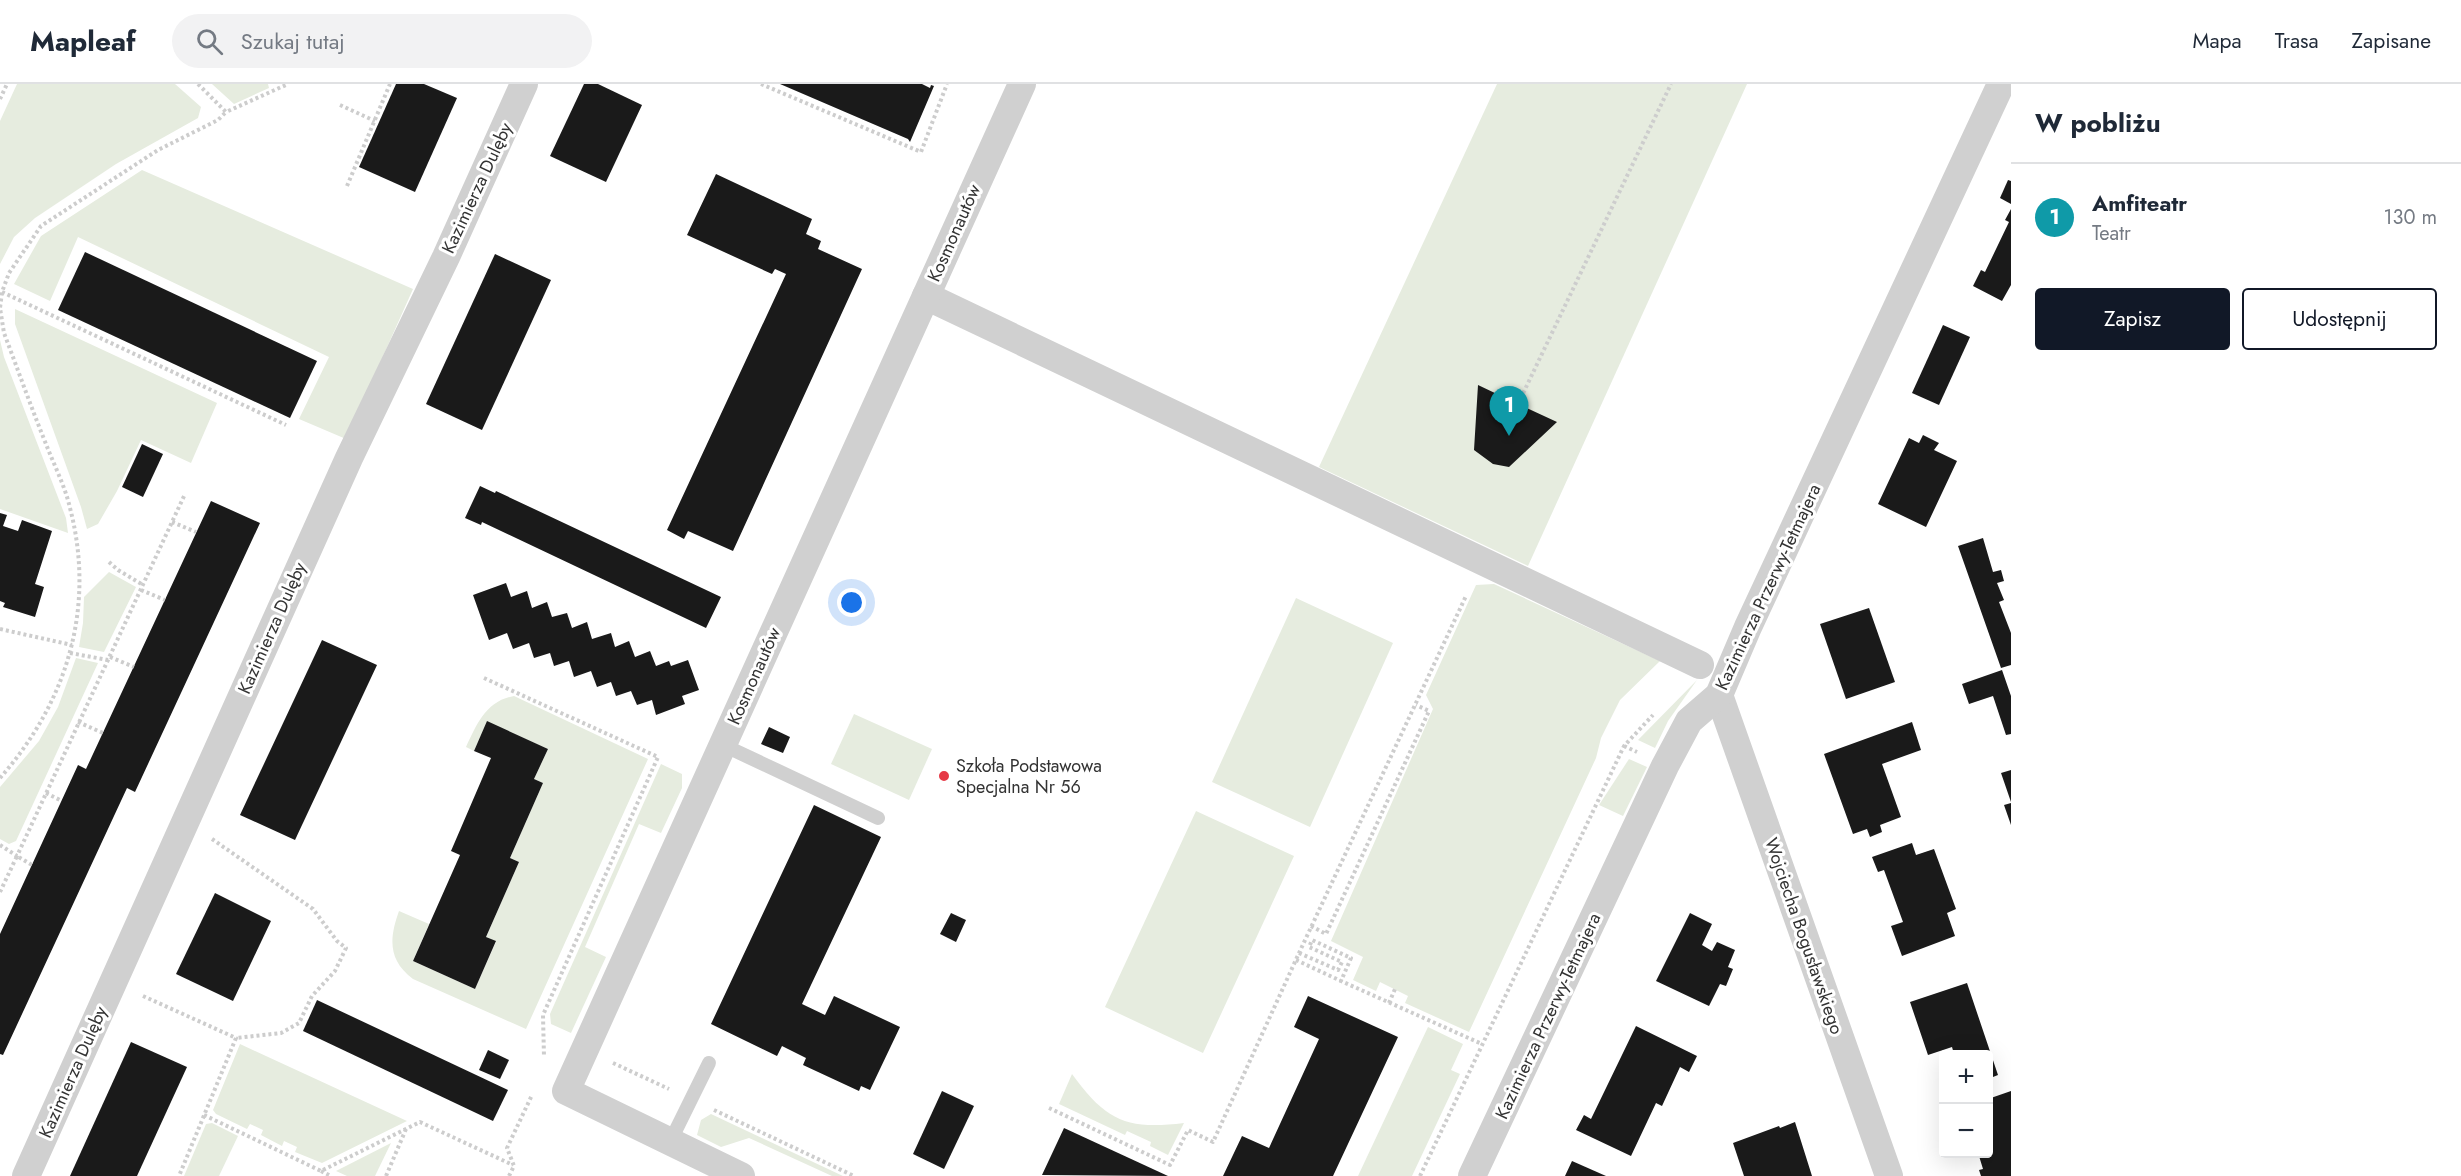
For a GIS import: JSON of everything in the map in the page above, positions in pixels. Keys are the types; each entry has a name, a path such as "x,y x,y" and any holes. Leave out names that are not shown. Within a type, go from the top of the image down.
{"street":[{"name":"Kazimierza Dulęby","path":"26,1176 349,458 446,257 524,84"},
{"name":"Kosmonautów","path":"741,1176 566,1091 1022,84"},
{"name":"Kazimierza Przerwy-Tetmajera","path":"1472,1176 1665,766 1689,722 1719,695 1753,616 2001,84"},
{"path":"926,296 1700,665"},
{"name":"Wojciecha Bogusławskiego","path":"1719,695 1889,1176"}],"lane":[{"path":"723,745 878,818"},
{"path":"670,1142 709,1063"}],"path":[{"path":"198,84 226,112"},
{"path":"0,778 21,755 45,717 68,663 77,625 80,587 77,540 70,506 4,333 0,308 1,292 9,273 41,226 158,150 218,120 226,112 288,84"},
{"path":"347,186 390,84"},
{"path":"761,84 921,152 947,84"},
{"path":"1518,404 1671,84"},
{"path":"0,99 4,86"},
{"path":"340,105 375,121"},
{"path":"1,292 286,425"},
{"path":"0,892 185,494"},
{"path":"172,522 196,532"},
{"path":"109,562 142,587 165,600"},
{"path":"1049,1108 1170,1165 1188,1130 1212,1142 1466,596"},
{"path":"0,629 72,645"},
{"path":"70,652 109,658 134,668"},
{"path":"484,678 658,757 543,1015 544,1047"},
{"path":"1311,927 1326,934 1331,924 1429,711 1416,705"},
{"path":"1420,1176 1624,746 1654,715"},
{"path":"78,722 103,733"},
{"path":"46,793 62,801"},
{"path":"136,993 236,1038 281,1033 298,1023 312,996 335,971 346,948 313,909 209,836"},
{"path":"0,845 32,865"},
{"path":"1299,953 1338,970 1342,962 1309,947 1312,940 1351,958 1341,981"},
{"path":"1296,960 1482,1044"},
{"path":"1389,1003 1395,989"},
{"path":"179,1176 236,1038"},
{"path":"606,1059 854,1176"},
{"path":"509,1176 514,1166 507,1148 530,1101"},
{"path":"204,1115 331,1176"},
{"path":"321,1171 420,1122 514,1166"},
{"path":"386,1176 406,1129"}],"shaded area":[{"path":"17,84 175,84 201,107 198,118 116,164 35,218 14,237 0,264 0,121"},
{"path":"212,84 268,84 269,88 234,104"},
{"path":"1497,84 1747,84 1528,566 1319,467"},
{"path":"142,170 413,289 346,439 299,419 329,357 78,237 50,301 14,284 41,236"},
{"path":"15,309 217,403 191,463 141,440 117,491 98,524 87,529 15,324"},
{"path":"0,340 4,357 66,518 68,533 0,509"},
{"path":"109,572 136,587 104,652 79,647 84,597"},
{"path":"1494,584 1660,661 1620,700 1601,738 1596,758 1469,1032 1405,1003 1408,996 1380,982 1376,991 1353,980 1363,957 1331,941 1433,709 1426,695 1476,585"},
{"path":"1296,598 1393,643 1310,827 1212,782"},
{"path":"76,658 98,663 16,841 9,844 0,839 0,787 39,741 58,707"},
{"path":"1697,680 1668,721 1655,748 1638,740"},
{"path":"514,696 648,759 526,1029 413,979 395,957 392,940 399,911 429,924 413,961 475,989 496,942 486,937 519,862 510,858 543,783 534,779 548,749 487,722 474,751 466,747 489,708"},
{"path":"854,714 932,749 909,800 831,764"},
{"path":"1629,759 1647,767 1623,816 1599,805"},
{"path":"661,764 682,774 682,788 661,833 639,824 585,947 606,957 571,1033 551,1024 550,1014"},
{"path":"1196,811 1294,856 1203,1053 1105,1007"},
{"path":"1428,1027 1463,1044 1451,1070 1460,1074 1412,1176 1358,1176"},
{"path":"240,1044 407,1121 322,1163 295,1152 297,1147 284,1141 282,1146 261,1135 263,1130 250,1124 247,1129 216,1114 213,1110"},
{"path":"1072,1074 1096,1102 1119,1119 1147,1125 1184,1123 1168,1155 1150,1146 1151,1142 1127,1131 1125,1135 1059,1104"},
{"path":"711,1114 843,1176 832,1176 749,1138 721,1147 697,1135 701,1120"},
{"path":"212,1123 238,1136 219,1176 184,1176 206,1124"},
{"path":"391,1143 375,1176 347,1176 336,1171"}],"building":[{"path":"396,84 424,84 457,98 415,192 359,167"},
{"path":"584,84 598,84 642,105 606,182 550,156"},
{"path":"780,84 922,84 930,88 931,85 934,86 910,142 908,139"},
{"path":"716,174 812,219 806,234 821,241 818,249 862,269 733,551 688,531 684,539 667,530 786,274 775,269 772,274 687,235"},
{"path":"2008,180 2011,181 2011,204 2000,198"},
{"path":"2011,209 2011,285 2002,301 1973,286 1981,270 1985,272 2009,222 2005,220"},
{"path":"85,252 317,361 290,418 58,310"},
{"path":"495,254 551,280 482,430 426,404"},
{"path":"1943,325 1970,337 1939,405 1912,393"},
{"path":"1478,385 1557,422 1509,467 1493,464 1474,450"},
{"path":"1923,435 1939,443 1934,450 1957,461 1926,527 1878,504 1909,438 1919,443"},
{"path":"142,444 163,454 143,497 122,487"},
{"path":"480,486 495,493 496,491 721,597 706,628 482,522 481,525 465,518"},
{"path":"211,501 260,523 135,792 127,788 3,1055 0,1054 0,934 78,765 86,769"},
{"path":"0,513 7,515 3,526 18,531 22,520 52,531 35,584 44,587 35,617 3,607 5,603 0,601"},
{"path":"1983,538 1993,572 2001,570 2004,581 1997,583 2004,600 1999,602 2011,633 2011,665 2001,668 1958,546"},
{"path":"506,583 511,597 527,591 532,608 547,602 552,617 567,613 572,628 587,622 592,639 611,633 615,647 629,641 635,657 650,651 656,666 669,661 671,666 688,660 699,690 682,696 685,704 656,715 652,700 637,705 631,691 616,696 611,682 597,687 591,671 574,677 569,661 554,666 550,653 534,658 529,643 513,649 507,633 489,640 473,595"},
{"path":"1869,608 1895,682 1846,699 1820,624"},
{"path":"322,640 377,665 295,840 240,815"},
{"path":"2002,670 2011,696 2011,734 2006,735 1993,696 1969,704 1962,684"},
{"path":"487,721 548,749 534,779 543,783 510,858 519,862 486,937 496,941 475,989 413,961 460,855 451,851 491,758 474,751"},
{"path":"1912,722 1921,750 1882,764 1901,817 1880,825 1882,832 1870,837 1867,829 1853,834 1824,754"},
{"path":"769,727 790,737 783,753 761,744"},
{"path":"2011,770 2011,802 2001,773"},
{"path":"2011,803 2011,825 2004,805"},
{"path":"814,805 881,837 802,1004 825,1015 834,996 900,1027 870,1090 861,1086 859,1091 803,1065 806,1058 782,1046 777,1056 711,1024"},
{"path":"1912,843 1916,855 1934,849 1956,909 1947,913 1955,936 1902,956 1891,926 1903,922 1884,870 1878,872 1872,857"},
{"path":"215,893 271,921 233,1001 176,974"},
{"path":"951,913 966,920 956,942 940,934"},
{"path":"1690,913 1712,924 1702,945 1712,951 1717,942 1735,950 1728,967 1733,969 1726,986 1720,984 1709,1006 1656,981"},
{"path":"1967,983 1990,1050 1953,1050 1952,1047 1928,1055 1910,1002"},
{"path":"1308,996 1398,1037 1333,1176 1223,1176 1242,1136 1269,1148 1319,1039 1294,1027"},
{"path":"317,1000 508,1090 493,1121 303,1031"},
{"path":"1636,1026 1697,1056 1689,1072 1680,1067 1662,1106 1656,1103 1631,1156 1576,1130 1584,1115 1591,1119"},
{"path":"131,1042 187,1067 137,1176 70,1176"},
{"path":"488,1050 509,1060 500,1079 479,1070"},
{"path":"1993,1060 1998,1075 1993,1077"},
{"path":"942,1091 974,1106 944,1169 913,1154"},
{"path":"2011,1091 2011,1176 1981,1176 1979,1170 1983,1169 1980,1158 1993,1158 1993,1097"},
{"path":"1795,1122 1812,1176 1744,1176 1733,1143"},
{"path":"1064,1128 1168,1176 1042,1175"},
{"path":"1572,1161 1606,1176 1565,1176"}],"place":[{"name":"Amfiteatr","path":"1509,436"},
{"name":"Szkoła Podstawowa Specjalna Nr 56","path":"944,776"}]}
